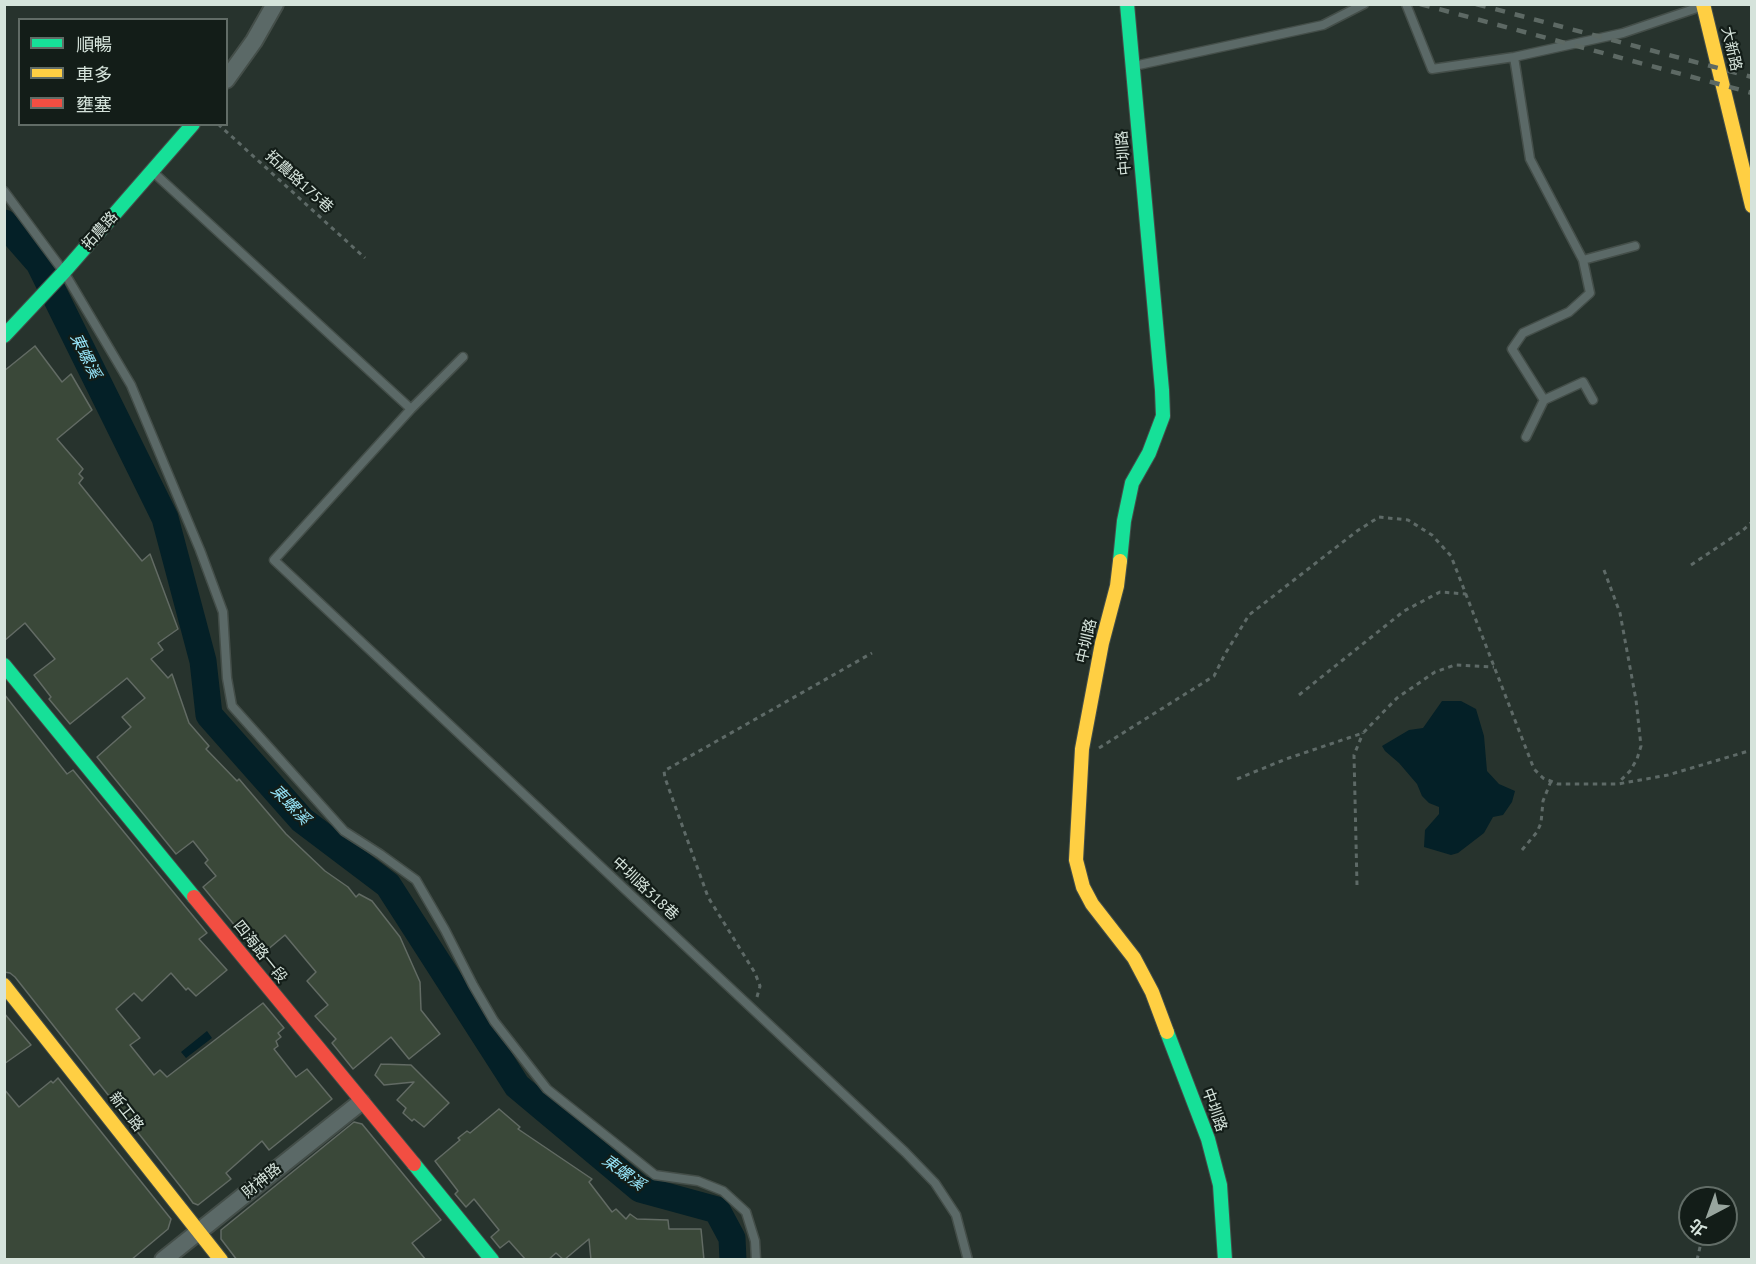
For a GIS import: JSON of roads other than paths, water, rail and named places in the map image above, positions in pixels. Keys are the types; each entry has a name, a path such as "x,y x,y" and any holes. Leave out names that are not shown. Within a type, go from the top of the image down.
{"street":[{"path":"228,77 254,41 274,4"},
{"name":"中圳路","path":"1127,4 1163,416 1149,453 1132,483 1124,520 1117,586 1102,643 1082,749 1076,860 1083,887 1092,904 1134,958 1156,1003 1208,1139 1220,1185 1225,1260"},
{"name":"大新路","path":"1703,5 1752,206"},
{"name":"拓農路","path":"4,336 64,272 192,126"},
{"name":"四海路一段","path":"4,665 492,1260"},
{"name":"新工路","path":"4,985 221,1260"},
{"name":"財神路","path":"163,1260 361,1102"}],"lane":[{"path":"1132,66 1323,25 1364,4"},
{"path":"1407,4 1432,69 1514,57 1623,33 1703,5"},
{"path":"1514,57 1530,159 1583,260 1590,293 1569,312 1523,333 1512,349 1544,399"},
{"path":"153,172 411,409 463,357"},
{"path":"4,191 64,272 131,385 200,550 222,612 226,678 232,706 344,831 416,880 494,1021 547,1089 655,1175 698,1181 723,1191 746,1212 755,1241 756,1260"},
{"path":"1583,260 1635,246"},
{"path":"1526,437 1544,399 1583,382 1593,400"},
{"name":"中圳路318巷","path":"411,409 274,560 905,1152 935,1183 956,1215 968,1260"}],"water":[{"path":"1442,701 1461,701 1476,709 1484,736 1487,771 1499,784 1515,791 1512,802 1503,815 1493,817 1484,833 1458,853 1451,855 1424,847 1425,830 1439,814 1439,807 1429,803 1422,796 1417,784 1382,746 1409,730 1423,728"},
{"path":"207,1031 212,1038 186,1058 181,1052"}],"waterway":[{"name":"東螺溪","path":"4,223 39,263 165,518 203,661 209,715 302,820 388,885 517,1086 640,1189 717,1210 732,1238 733,1260"}],"railway":[{"path":"1420,4 1752,93"},
{"path":"1476,4 1752,77"}]}
